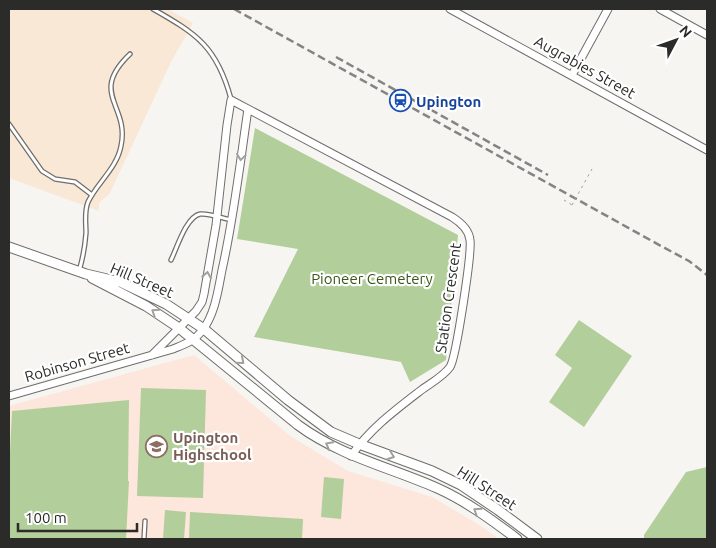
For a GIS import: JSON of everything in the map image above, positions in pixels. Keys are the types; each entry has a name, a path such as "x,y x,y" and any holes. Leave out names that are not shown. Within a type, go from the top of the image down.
{"street":[{"name":"Augrabies Street","path":"450,9 707,150"},
{"path":"572,75 608,9"},
{"path":"660,9 707,35"},
{"name":"Station Crescent","path":"231,100 452,217 465,228 470,236 470,252 451,365 385,418 359,444 351,456"},
{"path":"189,318 202,302 204,294 231,100"},
{"path":"194,340 204,329 216,301 232,220 248,109"},
{"path":"10,249 83,273"},
{"name":"Hill Street","path":"83,273 106,278 136,289 166,304 204,329 313,420 331,432 432,471 460,485 537,539"},
{"name":"Hill Street","path":"83,273 146,306 179,328 303,429 323,442 351,456 453,495 517,539"},
{"name":"Robinson Street","path":"152,355 189,318"},
{"name":"Robinson Street","path":"9,396 152,355 194,340"}],"lane":[{"path":"153,9 184,26 202,41 223,73 231,100"},
{"path":"83,273 86,209 92,195 117,158 122,146 120,122 112,93 111,80 117,68 130,54"},
{"path":"9,124 42,171 55,179 74,182 92,195"},
{"path":"171,260 185,228 194,217 201,214 232,220"},
{"path":"144,539 145,521"}],"path":[{"path":"564,200 572,205 592,169"}],"shaded area":[{"path":"9,9 168,9 193,23 171,62 110,193 99,203 99,211 9,178"},
{"name":"Upington Highschool","path":"194,355 289,435 323,456 348,471 432,497 499,539 9,539 9,406"}],"green space":[{"name":"Pioneer Cemetery","path":"255,128 458,235 446,360 410,382 401,362 254,337 298,249 237,239"},
{"path":"579,320 632,356 584,427 549,402 572,368 555,355"},
{"path":"141,388 206,390 203,498 137,496"},
{"path":"129,400 129,481 126,539 9,539 9,473 12,411"},
{"path":"707,467 707,539 644,539 644,535 686,472"},
{"path":"324,477 344,479 341,519 321,517"},
{"path":"165,510 186,512 184,539 163,539"},
{"path":"190,512 303,519 302,539 189,539"}],"railway":[{"path":"234,9 689,261 707,275"},
{"path":"336,57 548,175"}],"place":[{"name":"Upington","path":"400,101"},
{"name":"Upington Highschool","path":"157,446"}]}
